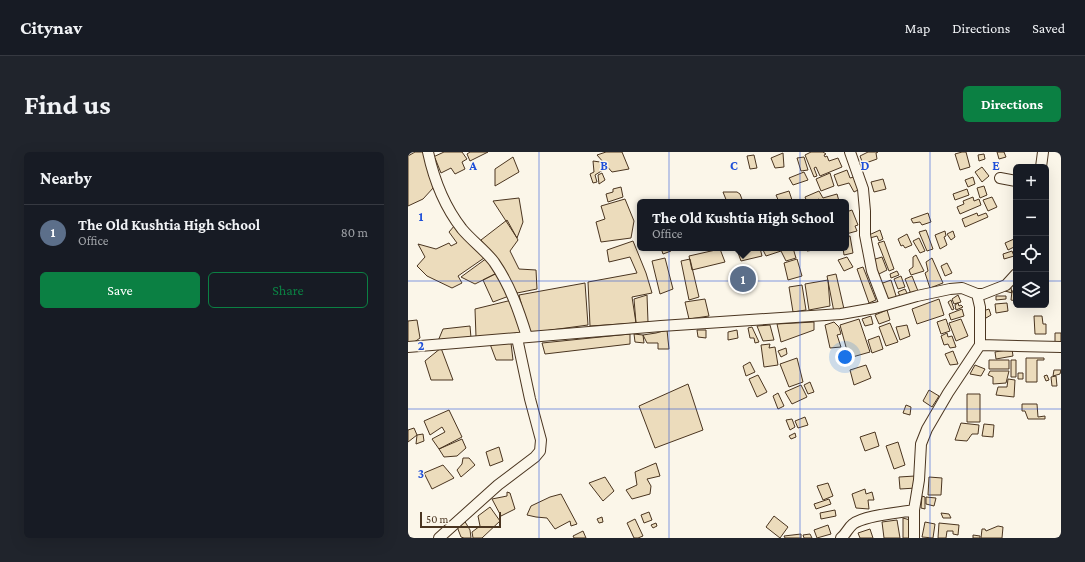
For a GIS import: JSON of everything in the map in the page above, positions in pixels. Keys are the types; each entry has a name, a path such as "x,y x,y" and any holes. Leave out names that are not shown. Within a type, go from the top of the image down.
{"street":[{"path":"428,152 432,171 444,200 462,229 494,262 515,299 522,337 530,399 541,440 540,451 535,457 498,485 439,538"},
{"path":"850,152 863,189 865,235 872,271 885,305"},
{"path":"1041,164 1043,152"},
{"path":"1000,178 1013,180"},
{"path":"408,347 668,325 841,314 875,308 917,296 950,289 962,288 977,294 983,294 1006,285 1013,277"},
{"path":"914,538 914,510 919,480 921,444 923,436 948,393 980,345 980,307 977,294"},
{"path":"980,345 1061,347"},
{"path":"840,538 845,535 853,524 869,517 914,510"}],"building":[{"path":"415,152 425,152 434,187 423,199 408,206 408,156"},
{"path":"444,152 462,152 467,159 462,162 465,169 455,174 451,168 441,173 435,158 432,160 431,158"},
{"path":"470,152 488,152 470,161 467,154"},
{"path":"606,152 622,152 629,169 612,172 597,155"},
{"path":"811,152 823,152 826,154 824,155 825,157 827,156 829,161 838,158 842,167 820,176 816,167 814,168 817,176 814,177 805,155"},
{"path":"868,152 878,152 876,153 877,159 863,164 860,156"},
{"path":"966,152 970,167 960,170 955,154"},
{"path":"997,152 1004,152 1006,157 999,159"},
{"path":"783,153 784,167 775,168 771,158"},
{"path":"984,154 985,159 979,161 978,155"},
{"path":"754,155 757,168 750,169 747,156"},
{"path":"513,157 519,172 495,186 495,169"},
{"path":"804,157 808,170 801,171 797,158"},
{"path":"593,161 600,162 603,170 595,175 597,182 593,183 590,174 594,172"},
{"path":"982,167 989,176 982,182 975,172"},
{"path":"847,170 850,178 854,177 858,190 854,192 849,183 838,186 834,175"},
{"path":"804,172 808,180 793,185 789,178"},
{"path":"602,173 605,180 599,184 598,175"},
{"path":"830,173 834,186 821,191 816,179"},
{"path":"973,177 975,184 968,187 965,180"},
{"path":"883,179 886,189 874,192 871,182"},
{"path":"984,186 987,195 980,198 977,188"},
{"path":"621,187 623,197 608,202 606,194 613,192 613,189"},
{"path":"967,189 969,195 955,200 953,194"},
{"path":"789,191 792,199 778,199 776,195"},
{"path":"819,191 823,198 837,194 838,199 806,199 805,197"},
{"path":"723,192 737,192 740,194 742,199 726,199"},
{"path":"973,197 974,201 979,199 981,205 960,214 957,207 964,204 963,201"},
{"path":"992,197 997,207 988,211 983,200"},
{"path":"519,198 523,222 517,238 493,201"},
{"path":"625,199 634,221 631,238 601,242 596,222 605,219 601,206"},
{"path":"852,210 858,225 855,226 857,231 849,233 849,211"},
{"path":"928,213 931,222 922,225 920,222 913,223 911,219"},
{"path":"977,213 978,216 986,213 988,217 965,227 962,219"},
{"path":"507,220 518,240 510,251 519,269 536,270 537,289 517,293 481,240"},
{"path":"455,225 484,258 458,276 462,283 452,288 427,276 417,266 425,257 418,244 436,249 449,243 451,246 457,243 449,232"},
{"path":"880,230 883,239 879,241 877,236 870,238 869,235"},
{"path":"926,230 933,249 927,251 919,232"},
{"path":"945,231 946,236 944,237 947,245 940,249 935,235"},
{"path":"953,231 955,237 951,240 947,234"},
{"path":"907,234 912,245 905,248 903,245 901,246 898,239"},
{"path":"849,236 853,253 844,255 843,251 849,251"},
{"path":"919,238 925,251 920,253 913,241"},
{"path":"1013,239 1013,248 1008,250 1005,243"},
{"path":"633,241 646,273 652,293 632,297 636,323 590,326 588,282 637,273 630,257 609,262 607,250"},
{"path":"884,241 894,269 889,271 878,243"},
{"path":"662,251 671,251 663,254"},
{"path":"711,251 721,251 725,262 692,270 689,256"},
{"path":"737,251 761,251 762,256 741,261"},
{"path":"764,251 781,251 766,256"},
{"path":"781,251 794,251 796,258 786,261"},
{"path":"1012,251 1013,256 1004,259 1003,254"},
{"path":"916,255 924,271 911,275 909,270 913,267 913,257"},
{"path":"847,257 853,267 844,271 838,260"},
{"path":"882,257 887,270 877,275 872,260"},
{"path":"487,258 497,273 475,284 461,277"},
{"path":"665,258 673,289 660,294 652,261"},
{"path":"932,258 943,283 930,288 925,273 928,271 926,262"},
{"path":"690,259 699,297 689,300 681,261"},
{"path":"797,259 802,276 788,280 784,263"},
{"path":"947,263 952,273 945,276 941,266"},
{"path":"863,267 876,300 869,303 857,269"},
{"path":"897,271 899,275 891,278 890,274"},
{"path":"497,273 509,296 493,302 483,280"},
{"path":"836,274 844,309 834,312 827,276"},
{"path":"901,276 905,287 898,289 894,279"},
{"path":"912,276 918,291 911,294 905,279"},
{"path":"828,280 830,306 809,310 805,284"},
{"path":"891,280 897,299 888,302 880,284"},
{"path":"585,283 588,325 529,333 519,295"},
{"path":"802,285 806,310 793,312 789,287"},
{"path":"1009,287 1011,288 1012,293 1005,291"},
{"path":"905,289 908,295 901,298 898,292"},
{"path":"1012,291 1013,291 1013,300 1011,300"},
{"path":"647,295 648,322 636,323 634,299"},
{"path":"958,295 961,302 954,304 952,299"},
{"path":"996,296 1006,296 1006,299 996,300"},
{"path":"705,299 709,316 689,319 685,302"},
{"path":"939,299 944,315 917,324 912,309"},
{"path":"512,300 522,334 476,337 475,309"},
{"path":"951,300 954,309 952,310 948,302"},
{"path":"958,303 959,306 961,305 963,307 956,310 955,305"},
{"path":"1007,303 1008,311 996,313 995,304"},
{"path":"962,309 964,316 951,320 949,314"},
{"path":"989,309 991,315 986,318 983,311"},
{"path":"887,310 890,320 879,324 875,315"},
{"path":"871,316 873,324 865,326 862,319"},
{"path":"1034,316 1042,316 1043,324 1046,324 1046,334 1035,334"},
{"path":"859,319 870,352 849,358 840,325"},
{"path":"946,319 950,331 941,334 937,322"},
{"path":"961,319 968,336 956,341 949,323"},
{"path":"417,320 420,338 410,345 408,341 408,321"},
{"path":"814,322 814,330 781,342 777,324"},
{"path":"834,322 839,327 841,334 837,335 841,347 830,348 825,325"},
{"path":"890,323 898,342 886,346 879,327"},
{"path":"770,325 774,340 763,341 757,326"},
{"path":"907,325 910,336 900,340 896,327"},
{"path":"470,326 471,338 438,341 443,329"},
{"path":"752,327 759,342 755,343 754,338 750,338 748,328"},
{"path":"667,330 669,349 658,349 658,343 647,343 643,335 656,333"},
{"path":"697,330 706,330 706,338 698,337"},
{"path":"737,330 738,338 728,340 728,332"},
{"path":"947,333 948,337 952,336 956,347 950,348 948,344 944,345 941,336"},
{"path":"1055,333 1061,333 1061,342 1055,342"},
{"path":"630,334 630,344 545,354 542,343"},
{"path":"634,334 643,335 644,343 635,342"},
{"path":"879,336 883,349 872,353 868,340"},
{"path":"511,343 513,360 496,360 490,344"},
{"path":"770,344 769,348 775,347 778,365 764,367 761,345"},
{"path":"441,348 453,380 431,380 425,361"},
{"path":"786,348 787,354 781,357 778,351"},
{"path":"1012,349 1013,356 996,359 995,352"},
{"path":"953,351 958,364 950,365 945,354"},
{"path":"797,358 803,382 789,387 780,364"},
{"path":"1026,358 1044,358 1044,360 1037,360 1037,382 1026,382"},
{"path":"989,360 1009,360 1009,369 989,369"},
{"path":"1011,360 1016,360 1016,377 1011,377"},
{"path":"750,362 755,372 746,376 743,366"},
{"path":"866,365 871,378 854,385 850,370"},
{"path":"975,365 985,369 981,376 970,374"},
{"path":"1054,370 1061,370 1060,374 1053,376"},
{"path":"990,371 1009,371 1006,383 993,384 993,377 988,375"},
{"path":"1018,373 1023,373 1023,379 1018,379"},
{"path":"758,375 767,392 757,397 749,379"},
{"path":"1047,375 1049,380 1046,381 1044,376"},
{"path":"1056,376 1057,386 1052,386 1051,377"},
{"path":"1008,379 1015,380 1014,397 996,395 998,387 1007,387"},
{"path":"810,382 814,392 808,394 804,385"},
{"path":"688,384 703,430 655,448 639,406"},
{"path":"801,385 807,397 792,404 785,392"},
{"path":"929,390 939,396 932,407 923,401"},
{"path":"778,393 784,406 778,409 773,396"},
{"path":"967,394 980,394 980,422 967,422"},
{"path":"1022,404 1037,404 1038,417 1045,416 1045,419 1028,419 1025,411 1022,411"},
{"path":"906,405 911,407 910,415 903,413"},
{"path":"449,410 462,437 439,449 432,439 445,432 442,427 430,435 424,421"},
{"path":"805,417 808,425 798,428 795,421"},
{"path":"792,419 795,427 790,430 786,420"},
{"path":"961,423 979,425 978,434 972,434 967,441 955,440"},
{"path":"984,424 994,425 993,437 982,436"},
{"path":"414,428 417,435 408,442 408,430"},
{"path":"875,432 879,446 865,451 860,437"},
{"path":"795,433 796,437 791,439 789,436"},
{"path":"423,434 424,441 416,444 417,435"},
{"path":"462,439 466,448 457,456 444,457 439,449"},
{"path":"898,442 905,465 894,469 886,446"},
{"path":"499,447 503,461 490,466 486,452"},
{"path":"463,458 469,458 475,465 461,477 457,470 462,464"},
{"path":"656,463 660,476 647,479 651,486 650,494 632,499 626,490 637,485 635,472"},
{"path":"443,465 454,478 432,489 424,473"},
{"path":"915,476 916,488 900,489 899,477"},
{"path":"605,477 614,491 603,501 589,483"},
{"path":"929,477 942,478 941,495 928,495"},
{"path":"828,483 833,496 823,500 817,486"},
{"path":"865,489 866,494 872,492 874,500 868,500 869,509 856,508 852,494"},
{"path":"507,492 510,493 515,509 501,516 492,499 507,496"},
{"path":"561,494 577,524 571,526 570,521 555,529 547,518 527,515 531,506 550,497"},
{"path":"922,496 925,497 925,509 921,508"},
{"path":"926,497 936,498 934,506 926,504"},
{"path":"829,499 831,504 816,509 814,504"},
{"path":"490,507 500,521 482,538 473,538 472,532 480,526 478,516"},
{"path":"835,510 836,516 821,519 820,513"},
{"path":"649,512 652,520 644,523 641,515"},
{"path":"941,513 949,514 951,518 943,518"},
{"path":"774,516 788,527 780,538 766,527"},
{"path":"602,517 603,522 599,523 597,519"},
{"path":"903,518 910,520 912,538 903,538"},
{"path":"635,519 643,536 638,538 634,538 627,523"},
{"path":"464,520 470,530 471,538 461,537 456,524"},
{"path":"897,520 900,538 884,538 882,522"},
{"path":"925,522 935,524 933,538 922,537"},
{"path":"656,523 657,526 653,528 651,525"},
{"path":"939,523 959,525 958,535 953,534 953,531 947,531 946,538 938,538"},
{"path":"828,525 831,534 817,538 814,530"},
{"path":"998,526 1003,527 1002,538 981,538 982,529 985,529 986,531"},
{"path":"870,529 873,538 860,538 858,533"},
{"path":"583,531 586,538 574,538 573,536"},
{"path":"801,534 801,538 785,538 784,536"},
{"path":"810,534 812,538 804,538 803,535"},
{"path":"973,535 980,536 980,538 973,538"}],"place":[{"name":"The Old Kushtia High School","path":"743,279"}]}
